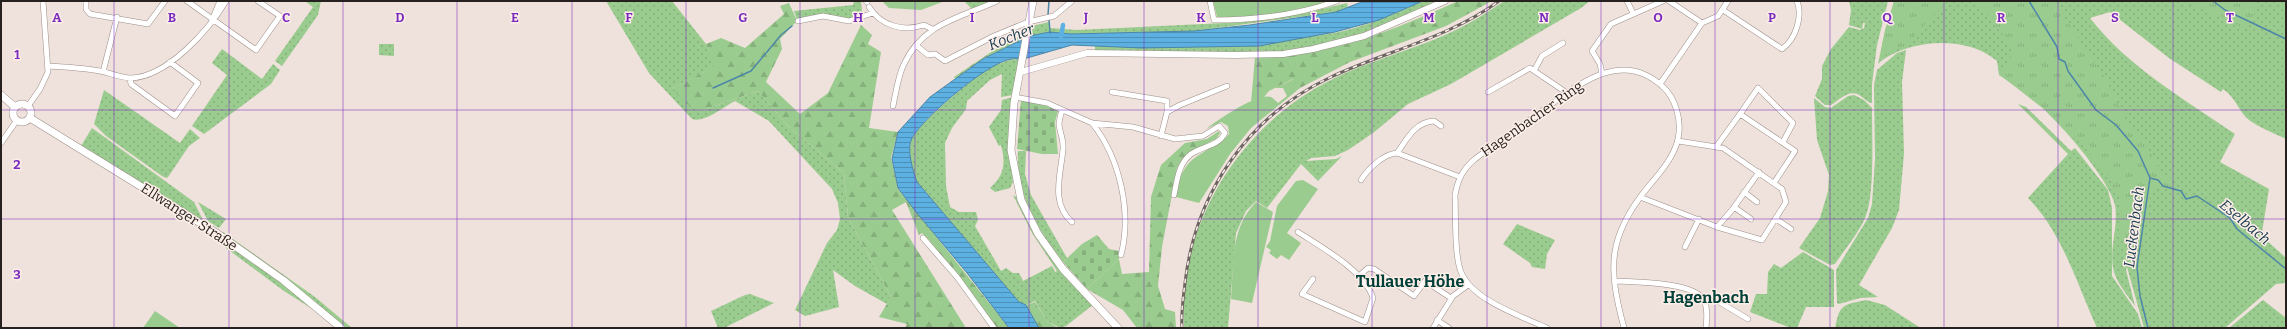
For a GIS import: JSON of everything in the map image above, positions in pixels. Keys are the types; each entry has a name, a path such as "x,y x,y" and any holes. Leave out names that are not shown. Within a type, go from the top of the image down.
{"main road":[{"path":"1033,1 1028,22 1023,62 1015,97 1011,150 1021,200 1038,234 1064,269 1118,328"},
{"path":"1,95 15,108"},
{"path":"20,104 28,106 31,113 30,118 22,122 17,120 14,116 15,108 20,104"},
{"name":"Ellwanger Straße","path":"30,118 218,234 283,280 341,328"}],"street":[{"path":"28,106 44,81 48,66 43,1"},
{"path":"86,1 86,9 90,14 117,17 148,24 165,1"},
{"path":"186,1 256,50 280,16 258,1"},
{"path":"213,19 220,1"},
{"path":"48,66 103,72 130,78 150,73 170,62 201,35 226,1"},
{"path":"893,106 904,63 932,29 952,18 997,1"},
{"path":"917,46 928,55 935,54 946,61 994,36 1028,22 1044,20 1054,16 1072,1"},
{"path":"1210,1 1214,20 1239,20 1301,11 1337,1"},
{"path":"1021,72 1087,53 1235,55 1283,54 1364,36 1445,1"},
{"path":"1627,1 1632,13"},
{"path":"1602,74 1592,51 1612,24 1632,13 1641,13 1663,1"},
{"path":"1669,1 1702,23"},
{"path":"1660,84 1702,23 1718,16 1728,1"},
{"path":"1722,10 1782,49 1788,44 1798,24 1800,17 1797,1"},
{"path":"867,3 873,13 895,27 912,29 924,25 932,29"},
{"path":"798,21 823,16 849,21 873,13"},
{"path":"103,72 117,17"},
{"path":"1535,69 1542,56 1563,43"},
{"path":"130,78 131,84 138,91 175,116 198,82 170,62"},
{"path":"1488,92 1527,69 1535,69 1567,93"},
{"name":"Hagenbacher Ring","path":"1468,285 1460,268 1455,195 1460,178 1466,167 1583,82 1613,70 1628,70 1642,74 1666,89 1677,112 1679,123 1678,141 1665,167 1640,197 1620,230 1615,246 1613,263 1624,328"},
{"path":"1167,112 1180,104 1227,86"},
{"path":"1716,147 1756,90 1760,89 1793,123 1783,142"},
{"path":"1112,92 1167,101 1167,112 1161,136"},
{"path":"1015,97 1047,103 1092,123 1133,127 1176,139 1198,138 1220,126 1225,133 1218,142 1190,155 1181,166 1174,195"},
{"path":"1062,110 1059,125 1062,132 1063,149 1058,197 1062,209 1072,222"},
{"path":"1740,114 1796,151 1774,183"},
{"path":"1,143 17,120"},
{"path":"1361,180 1367,171 1386,157 1397,153 1412,130 1421,124 1434,121 1441,126"},
{"path":"1092,123 1110,150 1123,198 1125,217 1121,255"},
{"path":"1640,197 1699,220 1762,240 1786,202 1786,197 1782,189 1723,148 1678,141"},
{"path":"1397,153 1460,178"},
{"path":"1717,226 1734,207 1759,172"},
{"path":"1744,192 1757,202"},
{"path":"1734,207 1751,219"},
{"path":"1776,219 1791,229"},
{"path":"1685,247 1699,220"},
{"path":"1298,232 1340,260 1366,283 1373,298 1365,322 1302,294 1313,279"},
{"path":"923,238 957,277 994,328"},
{"path":"1359,276 1368,268 1374,269 1414,296 1425,281 1451,298"},
{"path":"1615,281 1681,286 1693,290 1704,301 1707,311 1706,328"},
{"path":"1433,328 1451,298 1459,290 1468,285 1489,300 1547,328"},
{"path":"1704,301 1716,300 1748,319"},
{"path":"1437,320 1449,328"}],"green space":[{"path":"305,1 321,1 318,15 282,66 275,61 313,7"},
{"path":"606,1 672,1 706,44 715,67 673,88 700,111 758,91 788,126 844,173 848,217 891,297 887,304 855,286 833,270 839,307 805,316 795,310 827,243 837,230 840,219 838,203 832,189 769,121 735,101 708,117 697,120 692,119 649,73"},
{"path":"854,1 861,1 862,12 856,17 841,18 816,15 806,16 797,20 794,11 853,5"},
{"path":"882,1 945,1 921,10 889,8"},
{"path":"964,1 991,1 973,10"},
{"path":"1213,1 1331,1 1289,12 1260,16 1217,17"},
{"path":"1423,1 1441,1 1371,31 1329,43 1282,52 1095,52 1095,45 1184,45 1310,37 1334,33 1368,24"},
{"path":"1458,1 1492,1 1446,26 1350,62 1300,88 1293,79 1269,91 1264,97 1251,103 1255,57 1285,55 1350,43 1397,27"},
{"path":"1504,1 1590,1 1581,8 1451,84 1408,104 1373,133 1348,150 1335,156 1311,158 1306,161 1336,159 1342,156 1318,181 1301,164 1267,208 1256,201 1246,211 1236,233 1228,328 1184,328 1185,290 1191,252 1203,216 1221,182 1243,151 1269,123 1298,99 1331,80 1454,31 1475,20"},
{"path":"1849,1 1888,1 1877,45 1872,84 1872,103 1868,102 1858,94 1853,93 1845,95 1831,105 1825,105 1815,96 1822,79 1822,66 1831,49 1849,27 1860,30 1862,29 1849,25 1851,10","holes":["1863,23 1865,23 1864,28 1862,29"]},
{"path":"1894,1 2286,1 2286,139 2249,120 2242,113 2228,93 2223,89 2221,92 2169,58 2110,12 2090,18 2105,36 2139,67 2177,95 2235,134 2220,162 2269,189 2262,232 2263,237 2286,258 2286,283 2276,284 2225,328 2144,328 2127,267 2126,270 2135,306 2117,279 2113,267 2112,258 2116,223 2115,205 2103,180 2082,150 2045,111 2027,95 1999,75 1997,61 1985,53 1970,47 1955,44 1923,44 1893,54 1881,61 1882,46"},
{"path":"1894,1 1947,1 1905,46 1894,49 1878,64 1885,30"},
{"path":"1974,1 2054,1 2108,83 2126,120 2143,140 2161,171 2173,180 2169,187 2159,185 2150,193 2142,240 2121,236 2121,214 2118,192 2111,179 2093,159 2085,145 2070,136 2045,110 1999,74 2015,51 1988,15"},
{"path":"2183,1 2256,1 2257,8 2246,29"},
{"path":"789,3 797,21 780,39 782,49 766,82 800,114 828,93 861,25 872,35 868,44 881,52 869,128 898,132 891,158 898,189 1009,328 997,328 929,240 922,233 919,235 906,202 892,210 966,328 905,328 907,324 879,317 891,297 848,217 844,173 788,126 758,91 700,111 682,101 673,88 714,67 706,44 721,38 745,48 784,14 780,6"},
{"path":"1347,3 1348,8 1336,12 1194,31 1071,34 1050,32 1029,36 1032,26 1049,22 1050,28 1077,30 1245,22 1313,11"},
{"path":"1023,34 1023,39 983,59 955,79 954,77 997,48"},
{"path":"379,44 394,44 394,56 379,55"},
{"path":"222,49 262,79 273,64 280,70 271,84 204,134 192,126 227,75 212,63"},
{"path":"1906,50 1902,82 1904,154 1899,210 1892,228 1859,285 1878,297 1860,298 1839,304 1837,303 1836,270 1868,218 1872,204 1875,160 1874,85 1877,70 1897,53"},
{"path":"1012,59 1020,60 1013,95 1001,97 1002,74 990,80 967,101 966,109 952,128 945,143 946,186 950,207 959,212 976,212 978,220 975,226 1001,271 1006,268 1013,273 1019,273 1023,281 1052,266 1055,272 1057,271 1032,233 1013,195 1018,198 1041,245 1094,304 1066,326 1060,328 1047,321 1035,301 1026,305 1019,302 917,182 911,162 911,141 922,125 945,103 980,75 999,64"},
{"path":"1294,79 1300,88 1251,128 1230,154 1199,203 1176,197 1182,173 1188,164 1199,155 1218,144 1229,134 1228,126 1221,122 1206,129 1237,108 1257,99 1271,97 1278,103 1287,96 1283,88 1275,88"},
{"path":"104,90 180,143 190,129 200,138 189,146 168,177 166,178 162,176 106,136 94,124"},
{"path":"1854,95 1864,100 1872,108 1872,181 1870,196 1868,209 1859,230 1835,264 1830,265 1799,248 1820,218 1828,191 1829,175 1817,140 1814,98 1825,107 1831,108 1848,96"},
{"path":"1013,97 1009,148 1013,182 1010,188 995,192 990,188 998,179 1003,169 1003,152 1001,145 999,146 989,127 1001,110 1002,100"},
{"path":"1021,100 1043,104 1058,111 1055,122 1058,154 1042,154 1017,149"},
{"path":"2018,104 2026,107 2071,151 2075,148 2108,190 2112,208 2112,276 2138,314 2142,328 2097,328 2060,242 2040,212 2028,198 2068,154"},
{"path":"92,128 194,202 204,222 81,146"},
{"path":"1219,131 1220,133 1216,139 1187,154 1177,168 1162,247 1158,286 1165,309 1175,312 1176,328 1137,328 1123,310 1087,289 1119,259 1122,274 1149,272 1151,197 1161,165 1185,143 1207,139"},
{"path":"1018,151 1026,151 1025,174 1031,195 1067,258 1063,262 1045,237 1030,211 1018,167"},
{"path":"1303,180 1318,189 1287,233 1301,243 1289,260 1281,255 1277,259 1269,253 1271,250 1266,247 1270,241 1277,206 1296,181"},
{"path":"198,202 226,219 219,228 208,221"},
{"path":"1256,202 1273,212 1252,303 1231,299 1233,260 1237,235 1248,212"},
{"path":"1517,224 1555,240 1547,254 1545,269 1532,267 1530,263 1503,244"},
{"path":"223,232 315,297 352,328 346,328 222,233"},
{"path":"1097,235 1109,249 1119,251 1119,259 1087,289 1063,262 1082,244"},
{"path":"219,238 292,291 314,310 284,291 218,242 216,239"},
{"path":"1803,252 1834,270 1834,307 1806,307 1797,328 1791,328 1750,312 1756,294 1767,294 1768,272 1774,264 1781,268"},
{"path":"750,294 774,303 724,328 718,328 711,311"},
{"path":"1866,300 1885,305 1919,327 1835,328 1838,315 1843,307 1851,303"},
{"path":"2263,300 2286,318 2286,328 2229,328"},
{"path":"1035,302 1047,321 1058,328 1039,328 1026,305"},
{"path":"155,311 180,328 143,328"}],"water":[{"path":"1364,1 1423,1 1379,20 1335,32 1259,46 1142,48 1072,45 1020,60 1012,59 1000,63 972,80 929,117 912,138 910,143 911,160 917,182 1019,302 1026,305 1039,328 1009,328 967,273 898,188 892,159 898,132 930,97 983,59 1029,36 1050,32 1071,34 1194,31 1250,25 1336,12"}],"waterway":[{"path":"1048,15 1049,1"},
{"name":"Luckenbach","path":"2029,1 2057,47 2059,59 2065,62 2068,71 2096,110 2116,125 2138,151 2150,178 2137,267 2140,296 2148,328"},
{"path":"2213,1 2225,10 2286,39"},
{"path":"1049,19 1050,33"},
{"path":"1061,37 1063,25"},
{"path":"713,88 751,71 781,35 792,26"},
{"name":"Eselbach","path":"2150,178 2158,180 2163,186 2181,191 2186,199 2197,196 2230,218 2237,229 2286,269"}],"railway":[{"path":"1182,328 1185,283 1191,250 1200,218 1214,189 1231,161 1251,136 1275,113 1301,93 1331,77 1459,25 1480,14 1499,1"}],"district":[{"name":"Tullauer Höhe","path":"1410,281"},
{"name":"Hagenbach","path":"1706,297"}],"water label":[{"name":"Kocher","path":"1011,37"}]}
